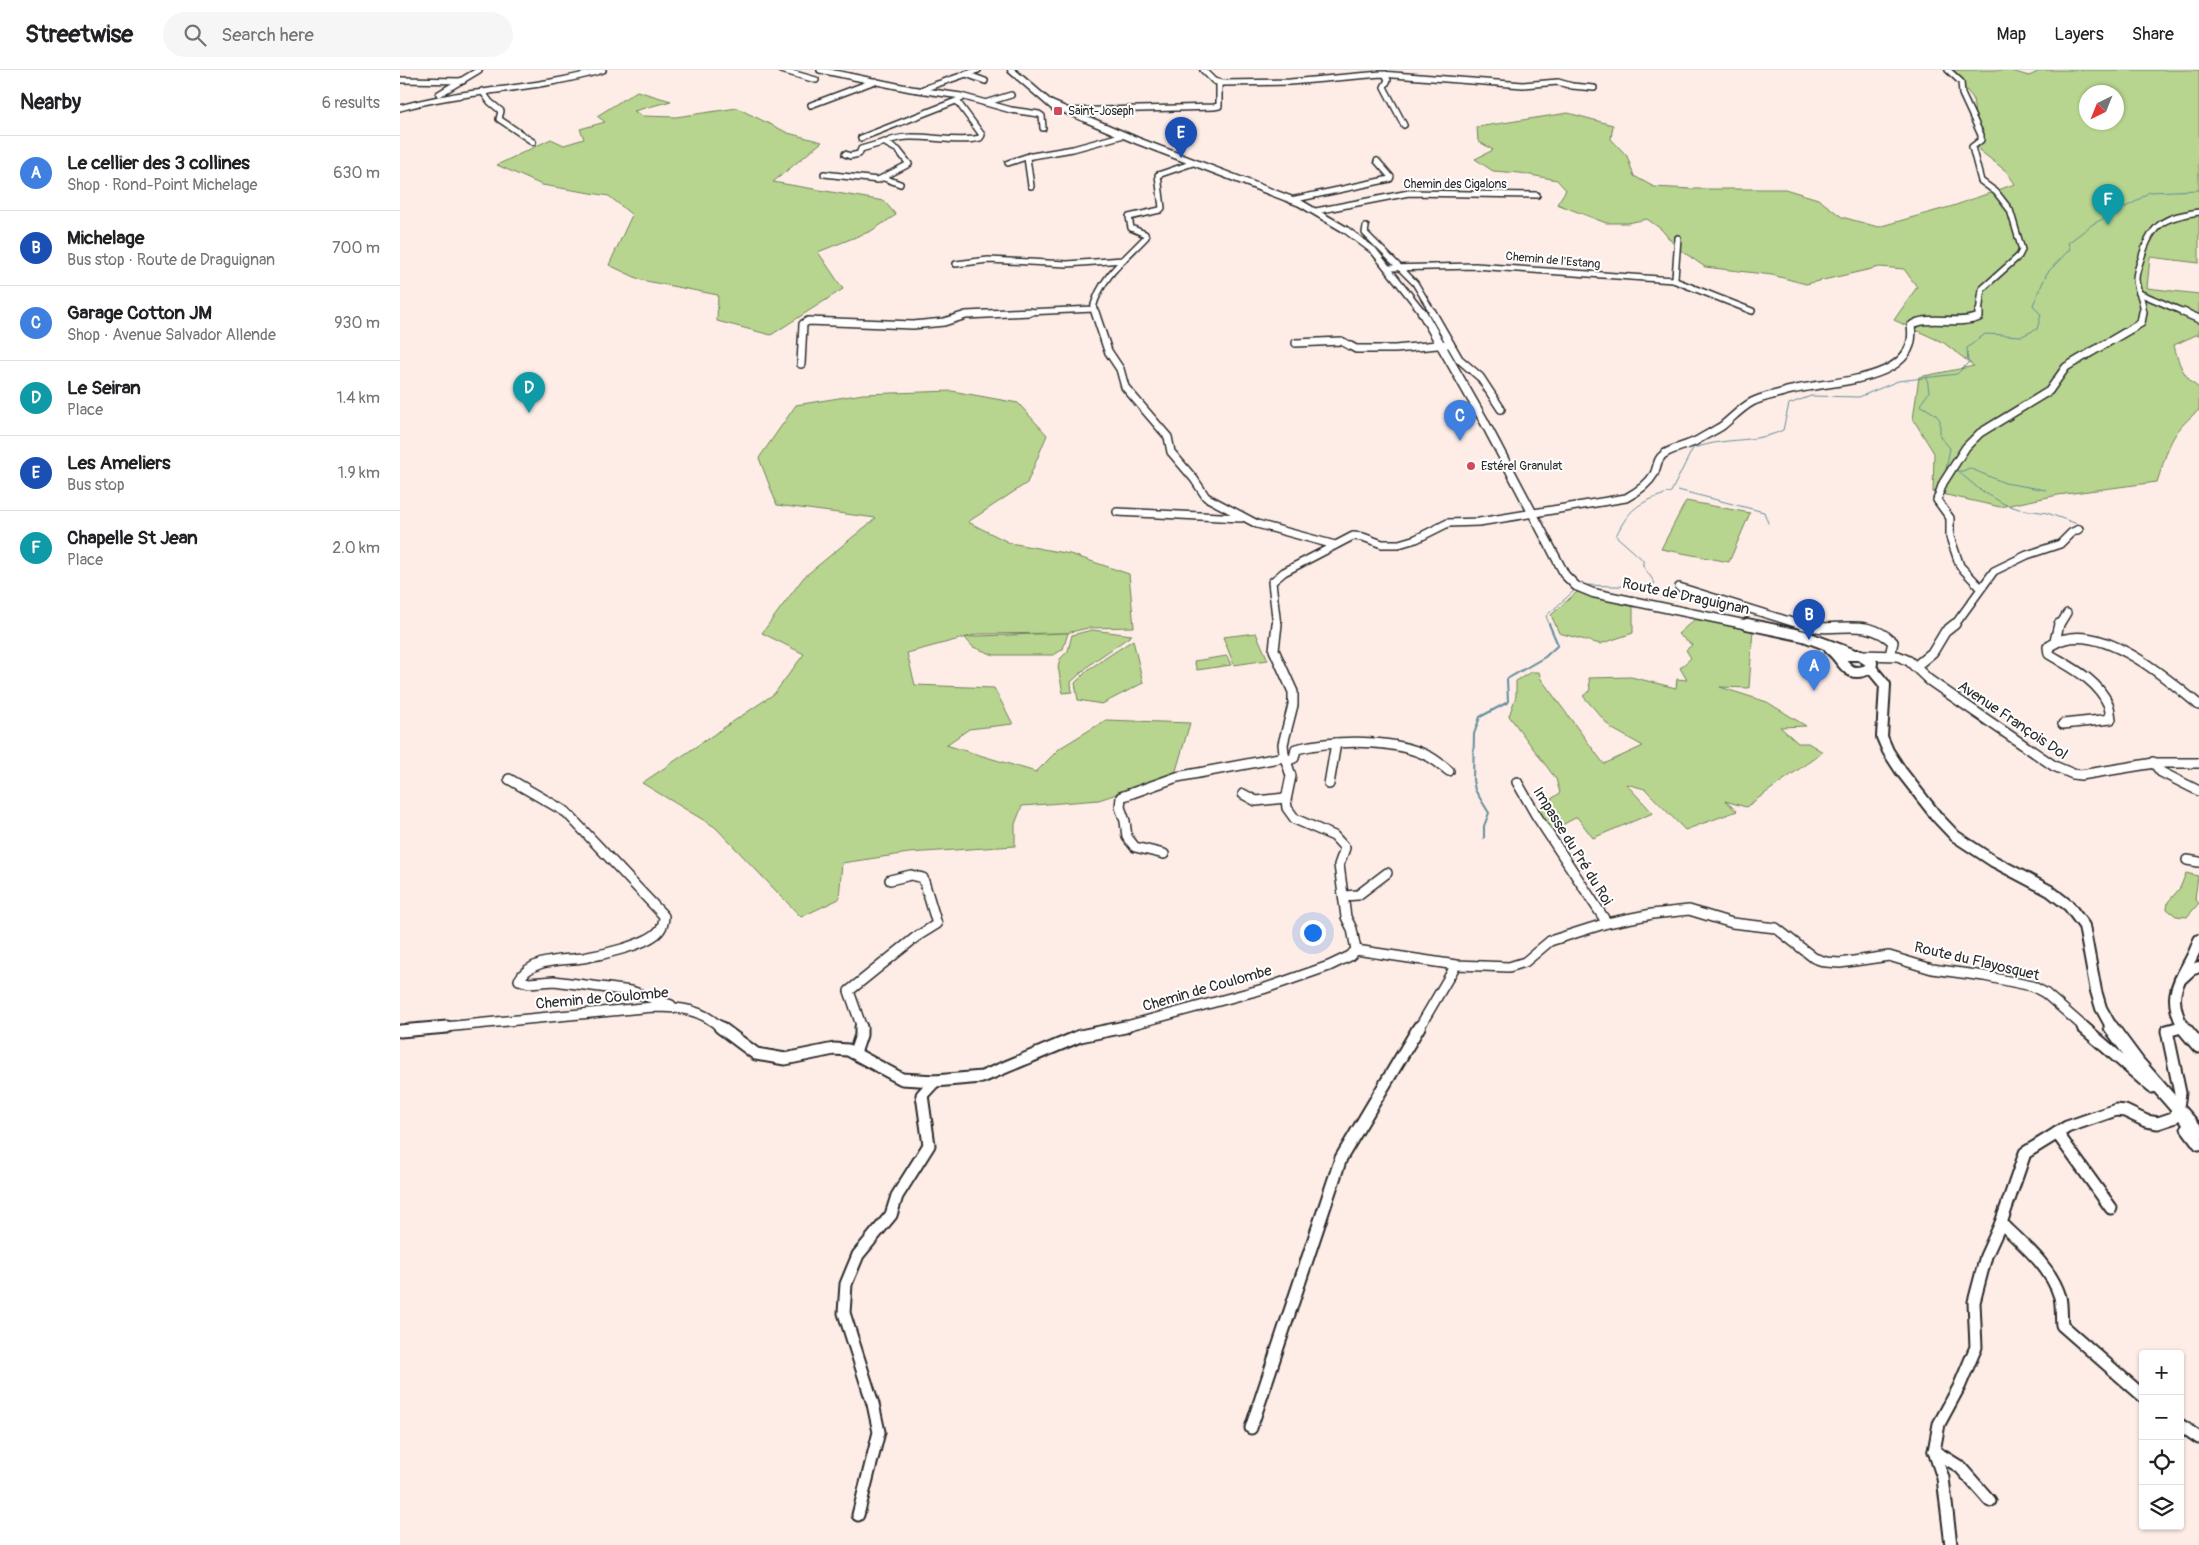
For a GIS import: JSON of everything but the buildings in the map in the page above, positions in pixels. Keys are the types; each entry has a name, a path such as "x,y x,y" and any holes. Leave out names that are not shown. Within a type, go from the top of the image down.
{"main road":[{"path":"1013,71 1053,106 1070,117 1123,135"},
{"path":"1053,106 1193,163 1292,200 1359,238 1374,251 1414,298 1532,514"},
{"name":"Route de Draguignan","path":"1532,514 1565,575 1578,588 1593,594 1813,638 1852,654"},
{"name":"Route de Draguignan","path":"1790,634 1828,648 1841,659 1840,662 1845,668 1858,672"},
{"path":"1841,659 1852,654 1862,655 1872,665 1885,685 1882,737 1888,751 1901,771 1937,817 1955,836 1993,861 2050,891 2069,906 2084,926 2096,991 2101,1008 2112,1028 2177,1111 2199,1133"},
{"path":"1858,672 1866,671 1872,665"},
{"path":"1858,672 1876,680 1885,694"},
{"path":"2199,945 2176,984 2174,996 2175,1006 2183,1026 2199,1046"},
{"path":"2176,984 2191,970 2199,967"}],"street":[{"path":"426,101 479,70"},
{"path":"400,108 426,101 482,91 556,82 603,70"},
{"path":"780,70 816,80"},
{"path":"820,70 961,96 960,99 982,134 980,138 964,142 908,138 892,139 861,150 857,156 845,154"},
{"path":"923,89 978,70"},
{"path":"1203,70 1214,81 1221,83 1290,82 1384,73 1508,85 1541,85 1558,82 1572,86 1594,88"},
{"path":"1356,950 1352,929 1346,917 1340,864 1345,848 1343,842 1325,832 1300,823 1289,812 1285,798 1291,778 1285,759 1284,741 1294,697 1290,681 1274,650 1273,642 1277,620 1272,582 1284,572 1335,544 1358,536 1382,544 1399,544 1416,539 1448,523 1479,522 1522,516 1626,498 1640,490 1655,473 1657,461 1664,454 1694,442 1720,427 1752,402 1793,389 1827,382 1855,381 1892,367 1906,355 1912,332 1911,326 1915,322 1927,320 1965,322 1979,317 1982,289 2019,256 2022,250 2010,210 1996,192 1981,182 1972,147 1981,140 1981,135 1962,94 1961,82 1948,70"},
{"path":"1384,73 1388,75 1388,80 1384,87 1404,125"},
{"path":"966,74 985,81"},
{"path":"400,80 463,81"},
{"path":"811,105 876,81"},
{"path":"1065,111 1214,107 1219,106 1219,84 1221,83"},
{"path":"482,91 485,97 491,100 501,111 500,119 533,142"},
{"path":"984,103 1011,95"},
{"path":"861,138 960,99 1039,114 1042,116 1043,128"},
{"path":"1008,163 1030,156 1073,149 1123,135"},
{"path":"824,174 872,180 884,178 909,164 898,150 885,142"},
{"path":"1030,156 1027,158 1030,186"},
{"path":"1292,200 1390,179 1391,177 1377,161"},
{"path":"1193,163 1158,175 1162,208 1157,211 1128,217 1131,228 1146,235 1098,290 1094,302 1094,309 1108,351 1120,368 1124,387 1164,431 1168,437 1171,452 1194,479 1206,498 1257,524 1335,544"},
{"path":"884,178 900,184"},
{"name":"Chemin des Cigalons","path":"1316,212 1346,204 1409,193 1537,194"},
{"path":"1980,587 1960,566 1950,537 1950,518 1937,500 1943,483 1966,447 1980,433 2049,391 2066,367 2141,323 2145,310 2136,278 2152,228 2160,221 2171,217 2199,212"},
{"path":"1366,227 1365,233 1415,283 1459,359 1480,377 1501,409"},
{"path":"1673,280 1675,278 1678,238"},
{"path":"956,264 988,260 1066,264 1123,260"},
{"name":"Chemin de l'Estang","path":"1388,268 1399,266 1475,266 1673,280 1752,312"},
{"path":"2139,294 2199,319"},
{"path":"801,364 803,324 808,321 914,325 944,322 966,315 1094,309"},
{"path":"1296,343 1341,341 1356,349 1395,349 1450,344"},
{"path":"1522,516 1526,503"},
{"path":"1117,512 1248,519"},
{"path":"1916,666 1940,643 1945,632 1964,615 1980,587 1994,571 2027,555 2060,544 2071,533 2079,529"},
{"path":"1679,588 1813,628 1828,629 1851,625 1875,630 1889,637 1893,642 1887,655 1877,658 1872,665"},
{"path":"2055,641 2057,628 2067,613"},
{"path":"2063,724 2111,719 2108,703 2096,686 2084,675 2049,654 2048,647 2055,641 2066,637 2083,637 2133,656 2153,668 2199,704"},
{"name":"Avenue François Dol","path":"1862,655 1887,655 1904,658 1916,666 1929,680 2063,771 2081,775 2153,762 2199,763"},
{"path":"1164,854 1135,847 1127,837 1125,821 1120,807 1121,797 1177,777 1294,758 1296,749 1336,743 1358,742 1408,750 1428,756 1449,771"},
{"path":"1329,784 1336,743"},
{"path":"2153,762 2161,772 2199,791"},
{"path":"509,779 566,812 664,916 664,924 656,934 610,951 584,958 560,959 545,963 526,970 520,975 518,980 529,983 554,981 631,991 676,1007"},
{"name":"Impasse du Pré du Roi","path":"1517,782 1536,815 1607,924"},
{"path":"1242,794 1256,801 1285,798"},
{"path":"2187,860 2199,862"},
{"path":"1344,896 1358,896 1387,873"},
{"path":"855,1053 861,1038 863,1024 849,991 916,937 937,924 923,878 918,875 908,874 890,880"},
{"name":"Route du Flayosquet","path":"1356,950 1456,965 1518,966 1550,941 1607,924 1652,914 1689,910 1732,923 1776,928 1814,958 1826,962 1840,963 1889,956 1932,969 1984,976 2032,986 2045,993 2158,1093 2163,1092"},
{"name":"Chemin de Coulombe","path":"400,1031 676,1007 689,1009 712,1019 756,1054 785,1059 834,1050 848,1050 902,1079 935,1081 982,1076 1080,1036 1136,1024 1284,982 1341,961 1356,950"},
{"path":"1251,1428 1341,1158 1456,965"},
{"path":"1951,1545 1948,1507 1943,1478 1934,1451 1939,1424 1976,1347 1974,1302 1986,1256 2001,1223 2025,1153 2067,1127 2116,1110 2125,1111 2146,1121 2158,1123 2173,1118 2177,1111 2180,1093 2167,1032 2183,1026"},
{"path":"858,1515 879,1432 873,1404 844,1313 846,1284 858,1256 891,1215 897,1196 929,1145 922,1095 935,1081"},
{"path":"2177,1111 2199,1144"},
{"path":"2057,1134 2111,1208"},
{"path":"2001,1223 2022,1243 2049,1275 2060,1298 2062,1325 2142,1395"},
{"path":"2184,1428 2199,1438"},
{"path":"1934,1451 1960,1468 1990,1501"}],"green space":[{"path":"1945,70 2008,70 2029,76 2042,70 2199,70 2199,263 2150,257 2147,288 2199,294 2199,335 2174,345 2182,370 2189,380 2199,388 2199,410 2181,426 2171,442 2157,482 2058,495 2000,507 1933,492 1934,453 1913,419 1919,377 1974,366 1944,343 1894,320 1917,287 1904,269 1880,267 1806,284 1772,275 1705,267 1676,247 1661,229 1647,219 1628,223 1606,223 1557,204 1566,190 1557,180 1520,173 1493,171 1475,159 1493,150 1478,141 1477,127 1568,113 1613,125 1611,139 1627,156 1634,176 1654,187 1785,189 1818,199 1842,217 1878,227 1953,206 2015,184 2006,171 1979,150 1973,98 1957,79"},
{"path":"637,91 671,101 634,111 642,116 676,117 737,108 788,133 822,142 773,182 884,201 896,215 871,231 818,252 843,289 771,335 717,321 718,295 641,280 609,265 632,215 609,196 542,185 497,165 551,139 564,145 584,139 580,129 605,122 597,116"},
{"path":"952,391 1018,403 1047,435 1027,483 968,522 1010,543 1070,554 1129,574 1134,627 1088,628 1066,633 978,634 907,653 915,685 994,688 1013,724 969,729 946,745 1036,772 1060,748 1106,720 1190,723 1175,774 1099,800 1022,806 1015,824 1015,846 909,853 842,863 839,899 801,917 715,827 642,783 774,694 804,654 762,633 804,577 876,518 777,505 759,458 796,405 863,394"},
{"path":"1686,501 1750,513 1729,562 1661,549"},
{"path":"1577,592 1633,605 1633,633 1600,644 1559,633 1551,615"},
{"path":"1696,618 1753,629 1749,688 1720,687 1767,702 1806,726 1780,727 1798,743 1808,743 1823,752 1746,807 1725,801 1737,811 1685,830 1645,789 1626,784 1653,813 1593,838 1577,817 1551,831 1538,808 1560,793 1556,779 1509,716 1516,696 1516,681 1531,672 1539,672 1541,679 1604,764 1643,746 1611,728 1583,696 1590,691 1589,678 1631,677 1676,688 1677,679 1687,680 1680,668 1691,658 1686,650 1692,645 1678,634"},
{"path":"1092,630 1132,635 1093,662 1071,682 1072,692 1063,693 1058,667 1060,659 1068,651 1072,635"},
{"path":"1068,633 1063,649 1054,655 994,655 973,647 965,638 978,636"},
{"path":"1256,633 1268,660 1234,665 1223,637"},
{"path":"1133,640 1143,683 1102,704 1078,700 1075,683 1089,669"},
{"path":"1227,656 1231,665 1197,670 1194,661"},
{"path":"2186,873 2198,876 2195,899 2199,903 2187,917 2176,916 2167,909 2168,902 2180,888"}],"waterway":[{"path":"1927,378 1957,374 1968,363 1967,348 1985,334 2022,336 2037,329 2041,315 2033,305 2047,273 2070,249 2068,243 2093,224 2137,201 2149,192 2199,190"},
{"path":"1584,585 1646,587 1655,583 1643,566 1643,560 1616,536 1626,518 1638,506 1671,492 1693,448 1717,442 1760,437 1783,430 1789,404 1811,396 1859,397 1898,381 1927,378"},
{"path":"1927,378 1929,392 1920,405 1935,414 1940,420 1940,437 1950,448 1946,470 1949,470"},
{"path":"1954,471 1963,471 1969,468 2005,483 2046,490"},
{"path":"1960,473 1979,489 2004,504 2019,509 2047,513 2083,526"},
{"path":"1678,490 1764,512 1768,523"},
{"path":"1550,626 1546,616 1575,590"},
{"path":"1484,838 1484,826 1489,813 1475,790 1473,780 1474,734 1480,717 1508,702 1507,679 1545,657 1558,645 1549,624"}],"place":[{"name":"Saint-Joseph","path":"1058,111"},
{"name":"Les Ameliers","path":"1181,158"},
{"name":"Chapelle St Jean","path":"2108,225"},
{"name":"Le Seiran","path":"529,413"},
{"name":"Garage Cotton JM","path":"1460,441"},
{"name":"Estérel Granulat","path":"1471,466"},
{"name":"Michelage","path":"1809,640"},
{"name":"Le cellier des 3 collines","path":"1814,691"}]}
